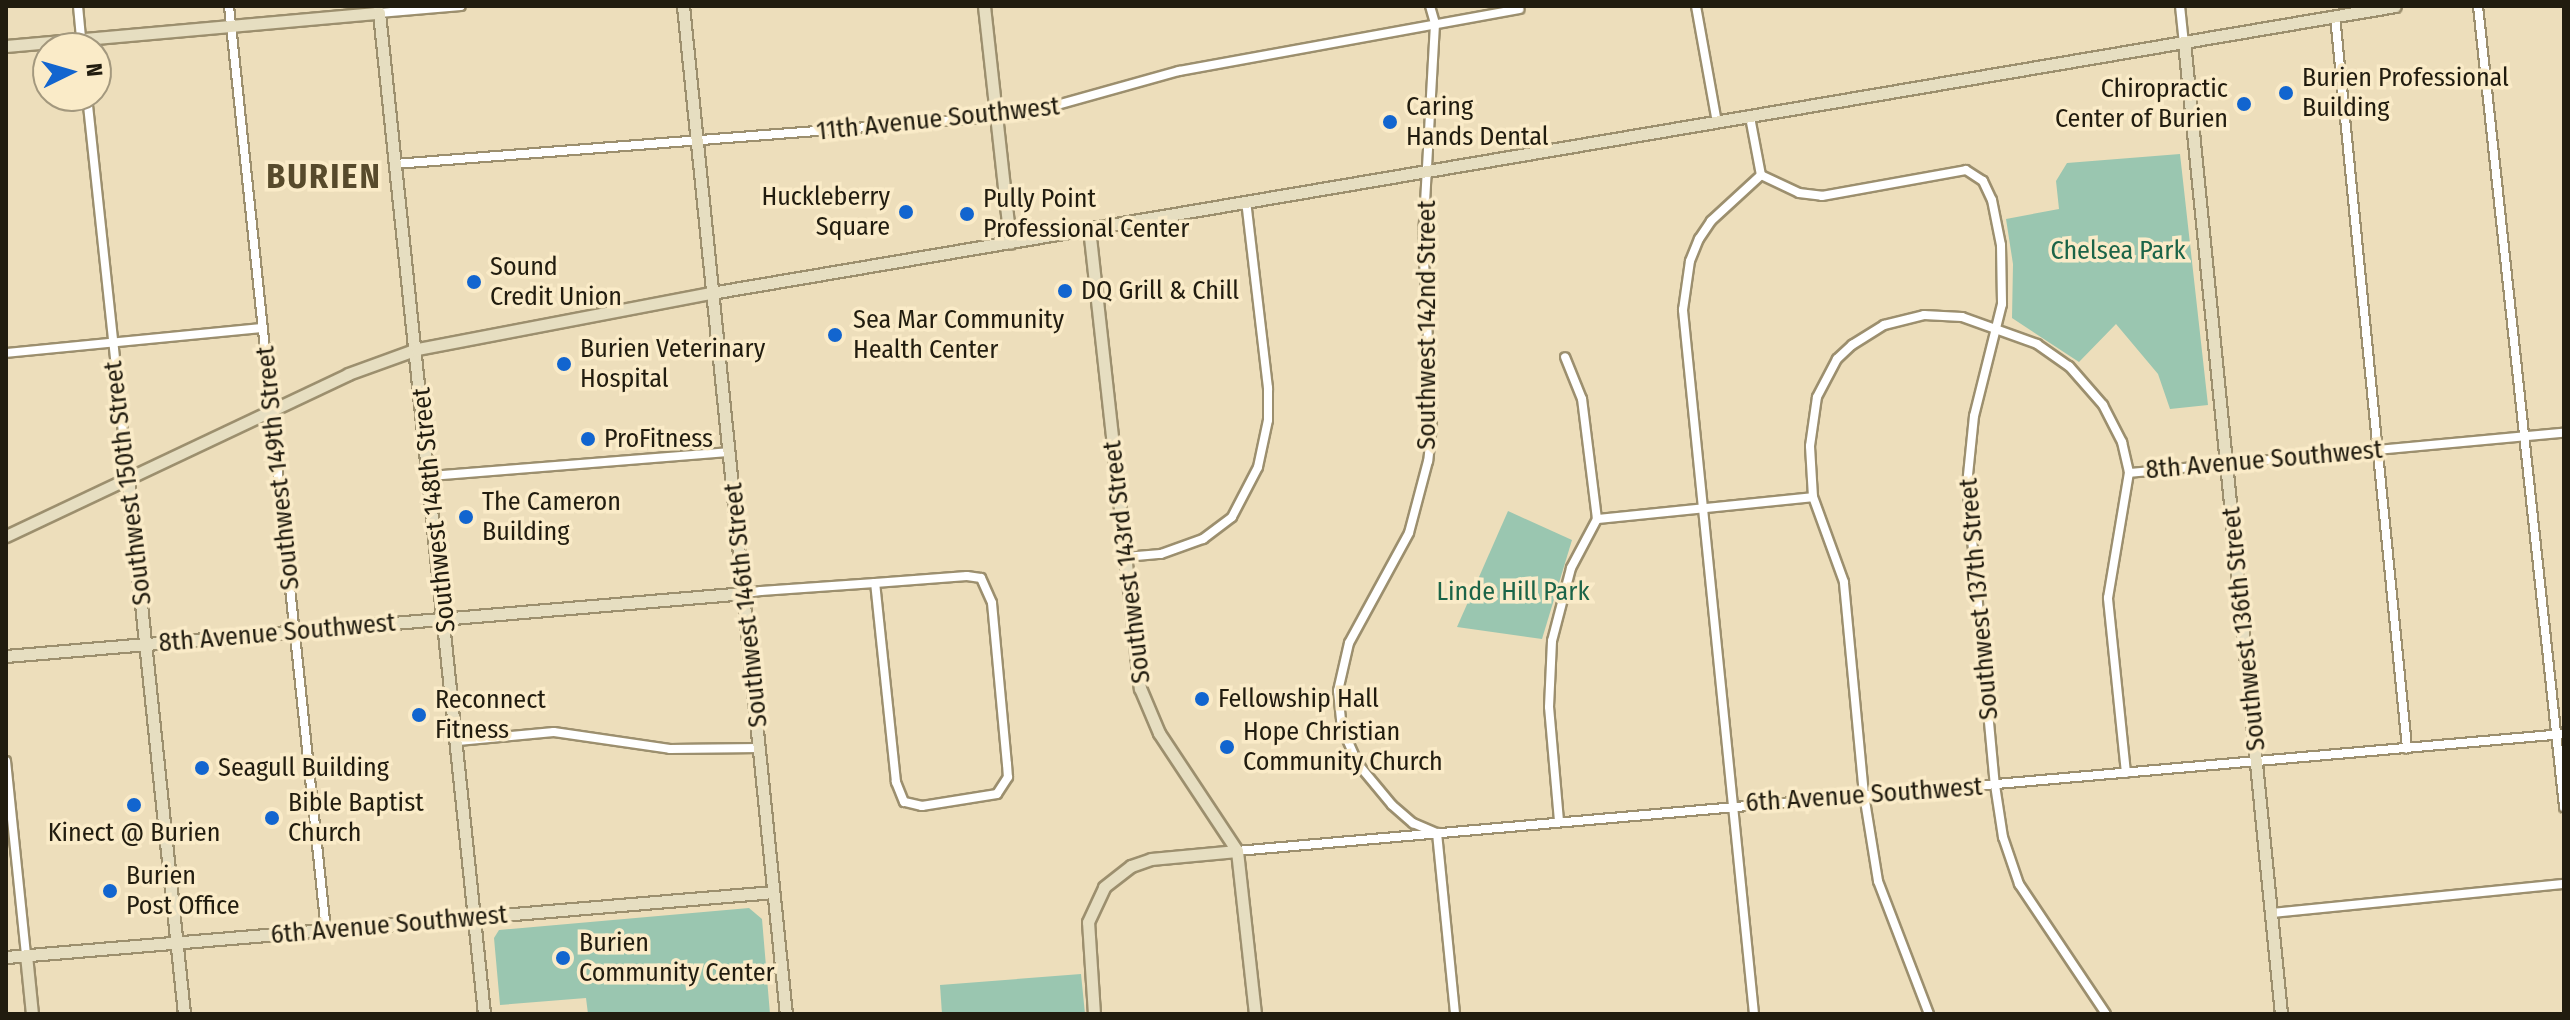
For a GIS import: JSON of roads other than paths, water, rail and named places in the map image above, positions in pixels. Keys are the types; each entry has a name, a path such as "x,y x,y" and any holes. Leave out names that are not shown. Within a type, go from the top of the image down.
{"street":[{"path":"78,6 81,32"},
{"name":"Southwest 149th Street","path":"229,6 326,930"},
{"path":"112,40 378,9 461,6"},
{"name":"Southwest 146th Street","path":"683,6 786,1014"},
{"path":"984,6 1010,243"},
{"name":"Southwest 142nd Street","path":"1430,6 1435,24 1426,171 1424,301 1432,425 1428,461 1409,533 1349,643 1338,691 1342,728 1358,764 1392,805 1413,823 1437,833"},
{"path":"1696,6 1717,123"},
{"name":"Southwest 136th Street","path":"2180,6 2281,1014"},
{"path":"6,536 273,410 417,349 711,293 2395,6"},
{"path":"2478,6 2560,735 2564,807"},
{"name":"Southwest 148th Street","path":"378,9 431,476 484,1014"},
{"name":"11th Avenue Southwest","path":"395,164 696,143 996,117 1067,106 1179,71 1519,9"},
{"path":"2335,16 2381,449 2407,748"},
{"path":"6,46 32,45"},
{"name":"Southwest 150th Street","path":"89,112 184,1014"},
{"path":"1750,117 1761,175 1711,221 1690,261 1685,284 1702,509 1754,1014"},
{"name":"Southwest 137th Street","path":"1761,175 1799,193 1822,196 1966,170 1983,181 1996,215 2003,278 1998,327 1974,416 1967,485 1995,785 2003,837 2019,884 2106,1014"},
{"path":"1125,557 1161,554 1203,539 1232,517 1258,467 1268,420 1246,201"},
{"name":"Southwest 143rd Street","path":"1089,228 1140,688 1148,711 1237,851 1255,1014"},
{"name":"8th Avenue Southwest","path":"1929,1014 1878,881 1864,795 1844,582 1813,497 1810,446 1817,397 1837,359 1852,345 1884,325 1924,315 1998,327 2069,366 2113,423 2129,473 2564,433"},
{"path":"6,353 263,328"},
{"path":"1559,821 1549,707 1552,641 1571,568 1597,519 1582,399 1565,357"},
{"path":"431,476 730,452"},
{"path":"2126,773 2108,586 2128,499 2129,473"},
{"path":"1597,519 1813,497"},
{"name":"8th Avenue Southwest","path":"6,656 745,593 875,583 978,577 992,603 1007,764 1004,787 989,798 922,806 904,802 896,782 875,583"},
{"path":"458,741 554,732 680,749 760,748"},
{"name":"6th Avenue Southwest","path":"1094,1014 1088,932 1095,901 1121,872 1164,857 2560,735"},
{"path":"6,761 32,1014"},
{"path":"1437,833 1455,1014"},
{"path":"2271,913 2564,884"},
{"name":"6th Avenue Southwest","path":"6,957 773,892"}],"place":[{"name":"Burien Professional Building","path":"2286,93"},
{"name":"Chiropractic Center of Burien","path":"2244,104"},
{"name":"Caring Hands Dental","path":"1390,122"},
{"name":"Huckleberry Square","path":"906,212"},
{"name":"Pully Point Professional Center","path":"967,214"},
{"name":"Sound Credit Union","path":"474,282"},
{"name":"DQ Grill & Chill","path":"1065,291"},
{"name":"Sea Mar Community Health Center","path":"835,335"},
{"name":"Burien Veterinary Hospital","path":"564,364"},
{"name":"ProFitness","path":"588,439"},
{"name":"The Cameron Building","path":"466,517"},
{"name":"Fellowship Hall","path":"1202,699"},
{"name":"Reconnect Fitness","path":"419,715"},
{"name":"Hope Christian Community Church","path":"1227,747"},
{"name":"Seagull Building","path":"202,768"},
{"name":"Kinect @ Burien","path":"134,805"},
{"name":"Bible Baptist Church","path":"272,818"},
{"name":"Burien Post Office","path":"110,891"},
{"name":"Burien Community Center","path":"563,958"}],"district":[{"name":"BURIEN","path":"324,177"}],"park label":[{"name":"Chelsea Park","path":"2118,251"},
{"name":"Linde Hill Park","path":"1513,592"}]}
